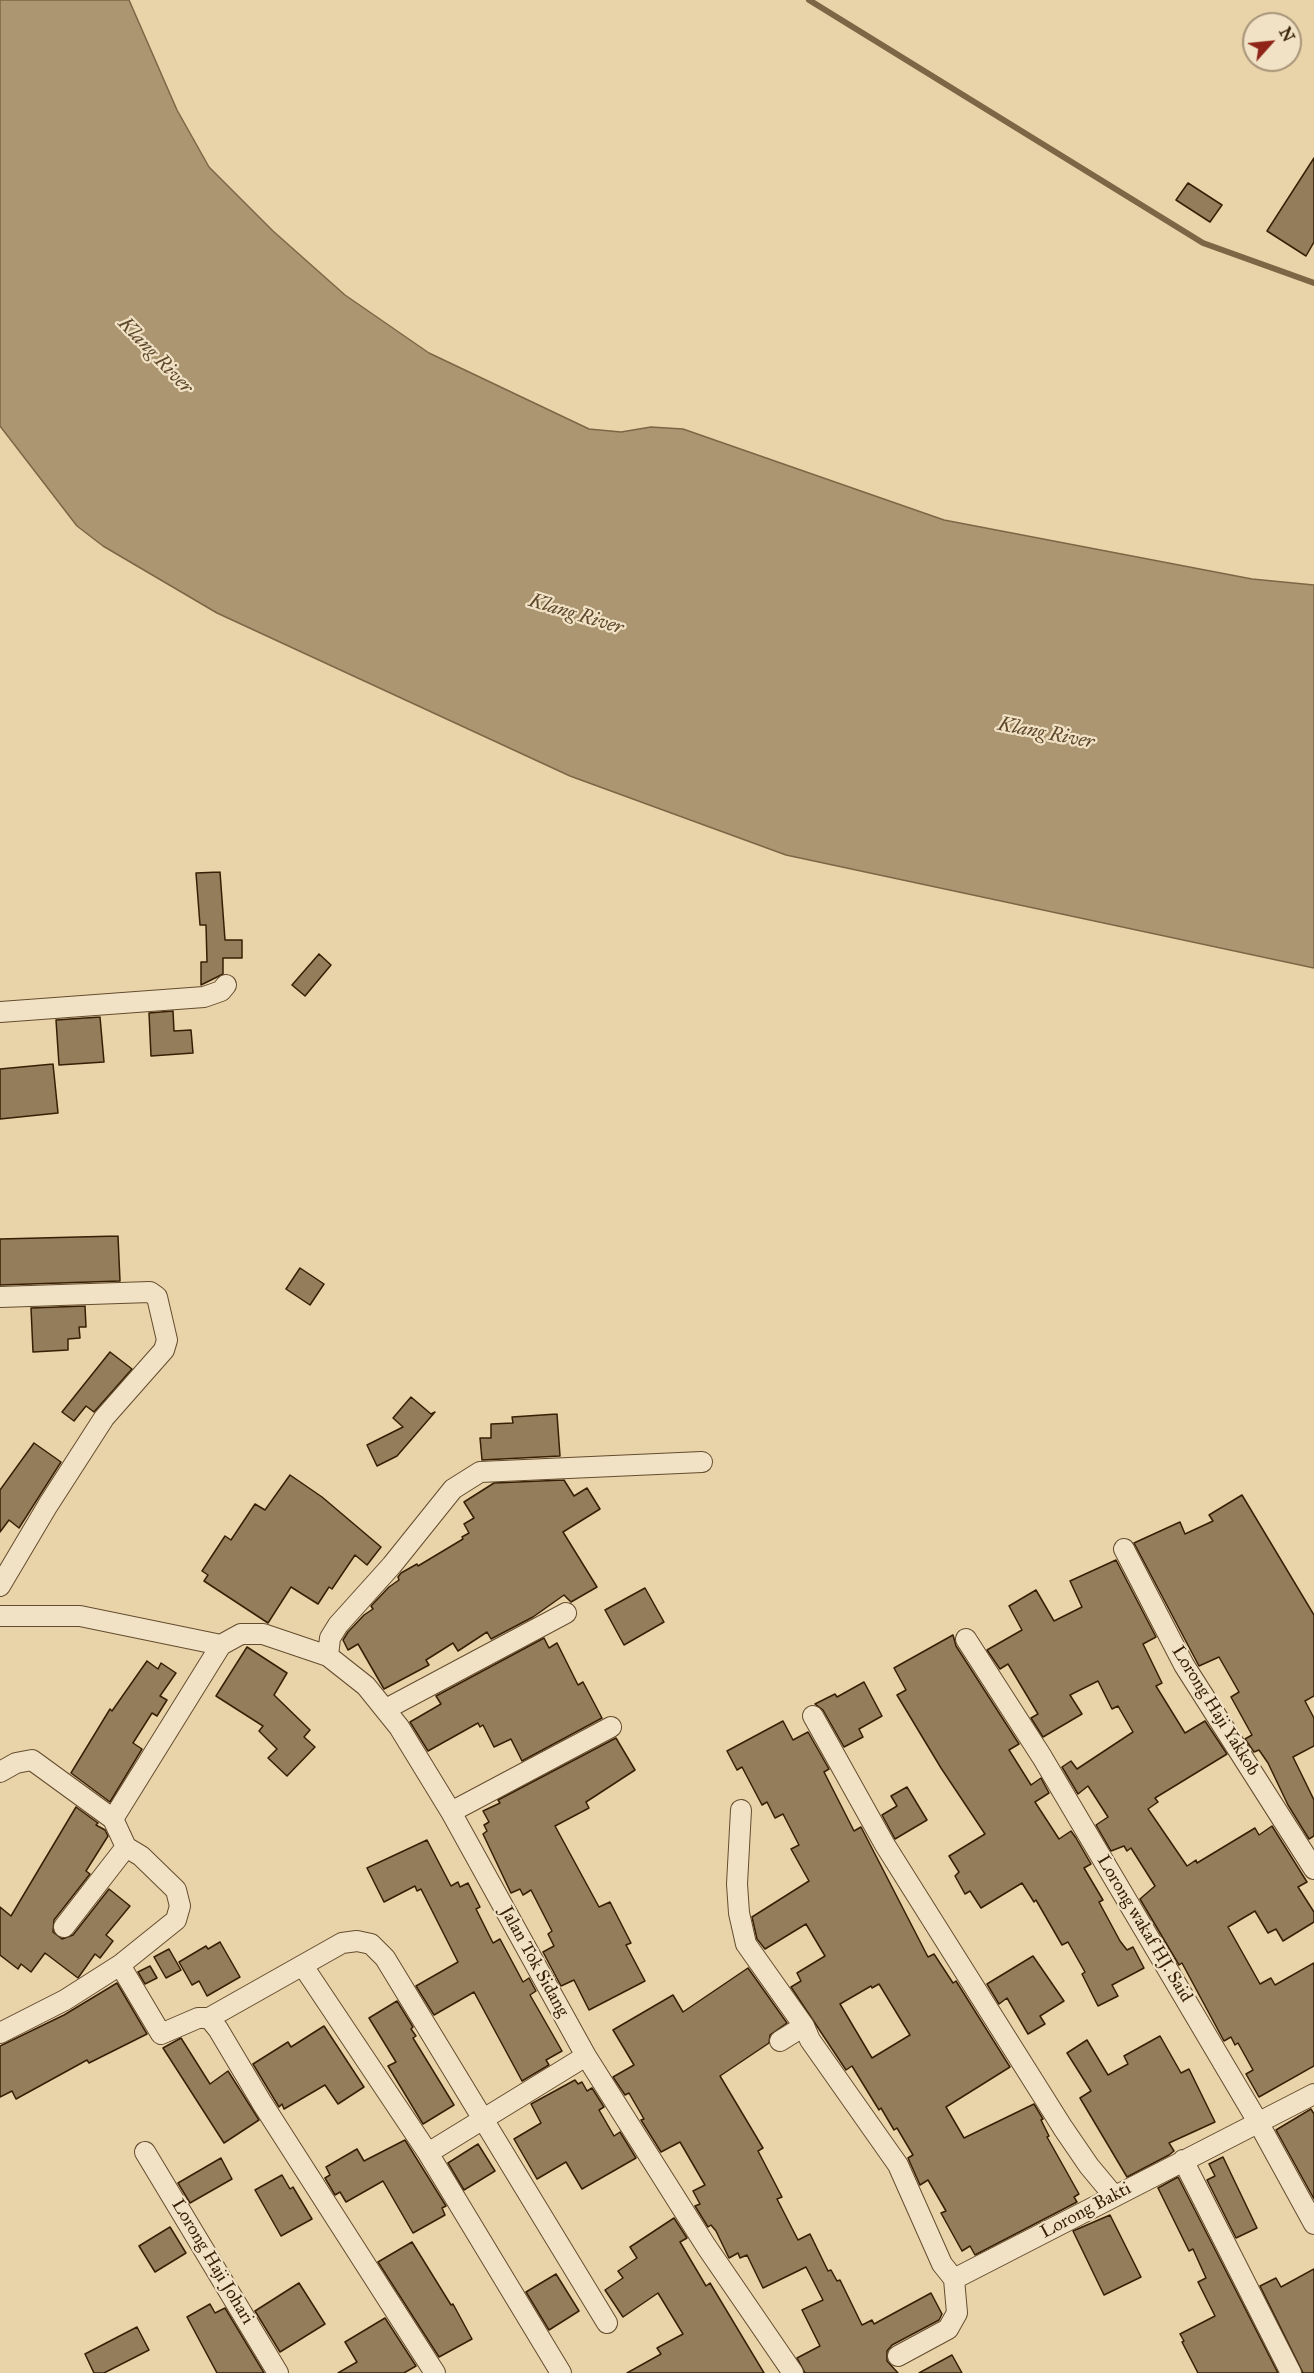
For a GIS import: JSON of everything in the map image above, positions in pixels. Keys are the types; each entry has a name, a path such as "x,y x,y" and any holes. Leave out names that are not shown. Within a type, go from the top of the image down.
{"street":[{"path":"0,1012 204,997 220,991 226,985"},
{"path":"0,1297 150,1292 157,1297 167,1340 164,1350 104,1418 48,1504 0,1586"},
{"path":"328,1656 330,1638 338,1624 392,1564 453,1489 480,1472 702,1462"},
{"name":"Lorong Haji Yakkob","path":"1124,1549 1184,1665 1314,1869"},
{"path":"386,1709 566,1613"},
{"path":"0,1616 80,1616 220,1645 113,1819"},
{"name":"Jalan Tok Sidang","path":"220,1645 240,1634 263,1634 328,1656 350,1671 386,1709 451,1812 586,2056 706,2246 793,2373"},
{"name":"Lorong wakaf HJ. Said","path":"966,1639 1042,1757 1258,2122 1314,2224"},
{"path":"813,1716 885,1845 1057,2118 1089,2166 1114,2196"},
{"path":"451,1812 611,1727"},
{"path":"0,1772 16,1763 32,1760 113,1819 126,1847 149,1862 176,1890 180,1906 176,1920 120,1965 65,2001 0,2033"},
{"path":"741,1810 737,1884 739,1913 746,1944 898,2165 942,2264 954,2279 957,2313 948,2329 898,2356"},
{"path":"64,1927 126,1847"},
{"path":"120,1965 162,2034 198,2018 209,2018 342,1943 357,1941 371,1944 385,1958 607,2323"},
{"path":"303,1966 428,2153 561,2373"},
{"path":"209,2018 435,2373"},
{"path":"780,2041 804,2026"},
{"path":"428,2153 586,2056"},
{"name":"Lorong Bakti","path":"954,2279 1314,2094"},
{"name":"Lorong Haji Johari","path":"145,2152 278,2373"},
{"path":"1183,2160 1291,2373"}],"water":[{"name":"Klang River","path":"0,0 129,0 177,110 209,167 273,231 345,295 429,353 589,429 621,432 651,427 683,429 944,520 1252,579 1314,585 1314,968 786,855 570,776 217,613 103,546 77,526 0,426"}],"building":[{"path":"1314,158 1314,242 1306,256 1267,231"},
{"path":"1188,183 1222,205 1210,222 1176,200"},
{"path":"220,872 225,940 242,940 242,958 223,958 223,974 201,985 201,962 207,962 206,925 200,925 196,873"},
{"path":"319,954 331,965 305,996 292,985"},
{"path":"173,1011 174,1031 191,1030 193,1053 151,1056 149,1013"},
{"path":"100,1017 104,1062 59,1065 56,1020"},
{"path":"53,1064 58,1113 0,1119 0,1069"},
{"path":"118,1236 120,1281 0,1285 0,1239"},
{"path":"300,1268 324,1284 310,1305 286,1289"},
{"path":"85,1306 86,1327 79,1327 80,1338 68,1339 68,1350 33,1352 31,1308"},
{"path":"110,1352 132,1369 94,1412 86,1406 74,1421 62,1412"},
{"path":"411,1397 431,1414 435,1412 397,1456 377,1466 367,1445 403,1427 393,1418"},
{"path":"557,1414 560,1456 482,1460 480,1438 491,1438 491,1424 513,1423 512,1417"},
{"path":"34,1443 61,1462 19,1528 9,1520 0,1532 0,1490"},
{"path":"290,1475 322,1497 381,1547 367,1565 355,1555 332,1589 329,1587 318,1604 291,1587 268,1623 204,1581 208,1575 202,1571 225,1536 231,1540 255,1504 265,1510"},
{"path":"564,1480 574,1496 587,1488 600,1509 563,1532 597,1587 571,1602 564,1595 533,1617 491,1639 487,1632 458,1651 453,1643 426,1660 429,1665 384,1689 358,1644 348,1650 343,1640 348,1632 373,1609 371,1606 399,1580 401,1573 417,1564 418,1566 469,1533 464,1524 474,1518 464,1502 494,1483"},
{"path":"1242,1495 1314,1615 1314,1696 1305,1701 1314,1718 1314,1746 1293,1757 1314,1800 1314,1836 1309,1839 1288,1805 1268,1763 1259,1750 1254,1752 1245,1739 1252,1735 1231,1697 1239,1692 1219,1657 1199,1666 1134,1543 1180,1522 1185,1534 1213,1521 1209,1515"},
{"path":"1116,1560 1156,1637 1143,1644 1162,1683 1156,1686 1185,1733 1205,1721 1227,1754 1155,1798 1158,1802 1148,1809 1187,1866 1196,1860 1197,1863 1255,1828 1259,1835 1272,1826 1307,1882 1298,1887 1314,1912 1314,1922 1283,1941 1276,1929 1268,1933 1255,1911 1228,1927 1260,1984 1271,1978 1275,1985 1314,1963 1314,2066 1259,2097 1246,2074 1253,2070 1238,2043 1235,2045 1231,2037 1224,2041 1182,1963 1179,1965 1140,1899 1155,1886 1131,1848 1127,1851 1124,1846 1111,1851 1096,1825 1108,1817 1088,1786 1078,1794 1062,1767 1071,1761 1077,1769 1133,1732 1118,1706 1112,1709 1098,1681 1070,1695 1082,1714 1043,1737 1031,1718 1038,1714 1008,1664 1000,1669 987,1650 1022,1630 1009,1606 1036,1590 1054,1621 1082,1607 1070,1581"},
{"path":"645,1588 664,1622 624,1645 605,1610"},
{"path":"953,1635 956,1646 1019,1744 1009,1750 1031,1785 1041,1778 1049,1793 1035,1802 1059,1839 1071,1831 1076,1838 1091,1864 1084,1868 1103,1900 1099,1902 1120,1941 1127,1950 1133,1947 1144,1968 1112,1985 1118,1996 1098,2006 1082,1974 1085,1972 1068,1942 1062,1945 1036,1900 1034,1902 1022,1883 981,1908 970,1891 965,1894 955,1876 959,1872 949,1856 985,1834 941,1768 897,1695 906,1690 894,1668"},
{"path":"544,1638 549,1648 557,1643 578,1685 583,1682 602,1718 522,1761 511,1739 494,1747 483,1725 480,1727 478,1723 428,1751 410,1722 441,1704 436,1696"},
{"path":"247,1647 287,1673 274,1695 310,1730 304,1737 315,1747 287,1776 268,1758 277,1749 259,1731 263,1726 216,1696"},
{"path":"147,1661 158,1669 161,1663 176,1673 160,1696 167,1700 157,1716 152,1713 133,1743 142,1749 110,1802 71,1773 110,1709 112,1711"},
{"path":"864,1682 882,1716 859,1729 863,1737 844,1747 823,1710 815,1704 835,1694 837,1697"},
{"path":"783,1721 793,1740 808,1732 829,1769 824,1772 854,1831 861,1827 928,1957 934,1954 953,1983 956,1981 1010,2067 946,2107 964,2138 1034,2104 1043,2119 1041,2120 1049,2136 1047,2137 1079,2194 1074,2197 1077,2202 975,2255 970,2246 962,2251 941,2213 946,2211 928,2180 920,2185 908,2158 913,2155 897,2128 894,2130 881,2108 879,2110 852,2066 846,2070 791,1987 801,1981 797,1973 825,1956 806,1924 765,1949 757,1939 752,1917 809,1881 791,1849 799,1845 783,1814 775,1818 767,1802 762,1805 742,1767 737,1770 727,1751","holes":["879,1984 910,2035 872,2058 840,2004 871,1986 872,1988"]},
{"path":"616,1738 635,1770 586,1802 589,1808 555,1826 599,1907 610,1902 631,1943 626,1945 645,1981 589,2010 574,1980 561,1986 543,1952 554,1946 548,1934 552,1931 531,1890 523,1895 520,1889 511,1893 483,1834 487,1831 484,1825 489,1822 483,1811 500,1803 498,1800"},
{"path":"907,1787 927,1820 895,1839 882,1815 897,1806 891,1796"},
{"path":"76,1807 98,1823 96,1825 105,1830 108,1836 86,1871 90,1874 54,1920 53,1932 62,1939 73,1935 109,1889 130,1906 106,1935 113,1941 100,1958 95,1954 78,1978 45,1953 31,1972 21,1964 18,1969 0,1955 0,1907 11,1916"},
{"path":"427,1840 451,1886 458,1882 460,1887 468,1883 480,1907 476,1909 493,1943 500,1939 523,1982 529,1978 536,1991 530,1995 562,2051 546,2060 549,2065 522,2081 474,1992 434,2015 416,1986 458,1962 421,1889 417,1891 415,1886 384,1902 367,1868"},
{"path":"220,1942 240,1977 207,1996 199,1981 192,1985 179,1962 206,1946 208,1949"},
{"path":"169,1949 181,1970 166,1978 154,1957"},
{"path":"1033,1956 1064,2001 1040,2016 1045,2024 1028,2034 1007,1998 999,2004 987,1984"},
{"path":"150,1966 157,1978 145,1984 138,1972"},
{"path":"748,1968 787,2023 770,2035 769,2043 720,2076 763,2148 758,2151 782,2197 777,2199 798,2240 810,2234 828,2271 831,2270 837,2281 840,2280 862,2325 872,2320 874,2324 931,2293 942,2314 939,2320 892,2345 887,2351 887,2361 898,2373 805,2373 797,2358 820,2346 802,2310 823,2300 806,2267 763,2288 747,2255 740,2258 738,2253 729,2258 716,2231 711,2225 708,2227 695,2206 700,2204 693,2191 705,2185 680,2142 661,2152 641,2120 644,2119 629,2093 625,2095 613,2077 634,2065 613,2030 673,1995 683,2012"},
{"path":"117,1983 147,2034 89,2063 87,2060 16,2099 12,2091 0,2097 0,2046 64,2015"},
{"path":"397,2001 413,2027 411,2029 416,2036 413,2038 454,2105 423,2124 388,2066 396,2062 369,2018"},
{"path":"324,2026 364,2087 338,2104 325,2085 284,2109 282,2104 279,2107 253,2064 288,2042 291,2047"},
{"path":"1160,2036 1181,2073 1189,2069 1215,2122 1169,2143 1174,2151 1127,2177 1080,2098 1091,2091 1067,2053 1087,2040 1108,2075 1128,2064 1124,2056"},
{"path":"181,2038 210,2084 228,2071 259,2120 224,2143 163,2048"},
{"path":"575,2080 578,2084 582,2082 587,2091 592,2088 604,2107 599,2110 614,2136 620,2132 636,2158 582,2189 566,2162 537,2179 514,2139 541,2123 531,2104"},
{"path":"1311,2109 1314,2114 1314,2199 1276,2130"},
{"path":"405,2140 446,2206 442,2208 445,2215 413,2233 383,2181 346,2202 340,2192 335,2195 325,2178 330,2175 326,2167 357,2149 364,2161"},
{"path":"478,2144 495,2171 464,2190 448,2163"},
{"path":"1223,2157 1257,2228 1236,2238 1207,2180 1215,2176 1209,2164"},
{"path":"221,2158 232,2179 190,2203 178,2183"},
{"path":"282,2175 290,2189 293,2187 312,2219 281,2236 255,2190"},
{"path":"1178,2177 1278,2373 1198,2373 1182,2342 1184,2341 1180,2334 1215,2316 1198,2282 1206,2278 1193,2249 1189,2251 1158,2188"},
{"path":"1110,2215 1141,2277 1104,2295 1073,2231"},
{"path":"674,2218 687,2238 680,2242 706,2286 710,2283 764,2373 627,2373 661,2354 657,2348 683,2334 658,2293 623,2317 605,2290 623,2278 618,2271 637,2258 630,2247"},
{"path":"170,2227 186,2253 155,2272 139,2246"},
{"path":"412,2242 451,2305 453,2304 472,2339 439,2357 378,2262"},
{"path":"1314,2269 1314,2373 1303,2373 1260,2286 1276,2278 1281,2287"},
{"path":"556,2274 579,2311 549,2330 526,2292"},
{"path":"299,2283 325,2324 280,2352 255,2311"},
{"path":"210,2304 215,2313 225,2308 264,2373 217,2373 187,2317"},
{"path":"385,2318 416,2366 404,2373 338,2373 357,2362 345,2342"},
{"path":"137,2327 149,2350 104,2373 94,2373 85,2354"},
{"path":"952,2355 962,2373 919,2373"}],"waterway":[{"path":"809,0 1203,243 1314,283"}]}
